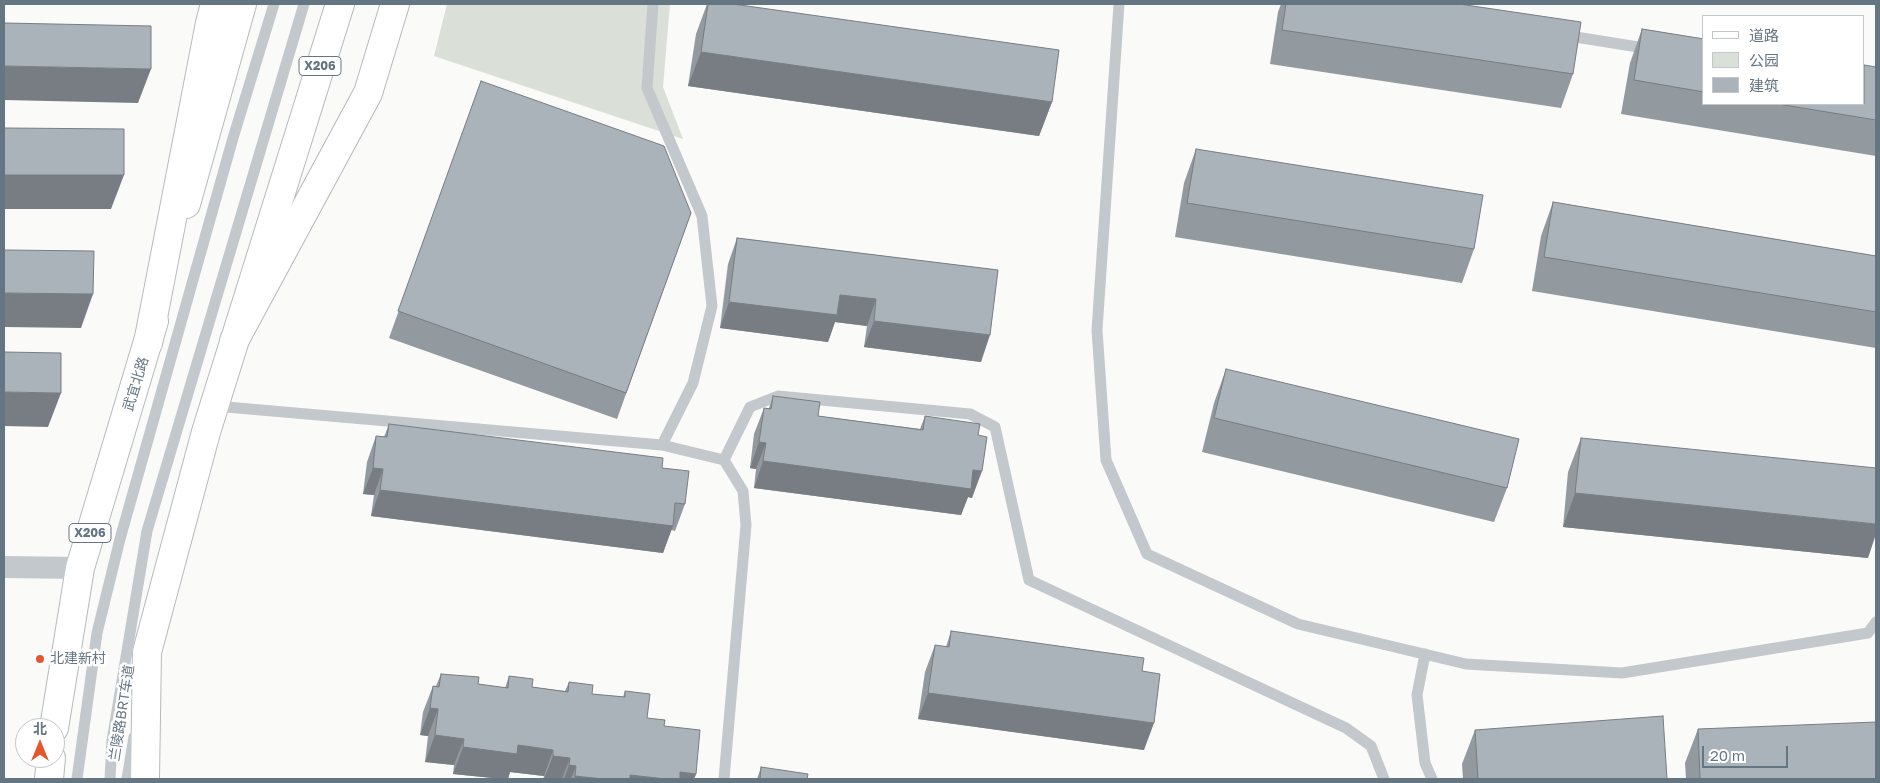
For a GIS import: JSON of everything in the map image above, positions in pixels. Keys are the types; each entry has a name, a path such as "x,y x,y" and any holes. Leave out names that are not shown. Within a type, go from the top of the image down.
{"main road":[{"path":"148,343 210,23 216,4"},
{"name":"武宜北路","path":"56,718 80,568 148,343 242,4"},
{"name":"X206","path":"145,779 147,652 214,406 340,4"},
{"path":"234,341 368,92 395,4"}],"street":[{"path":"4,567 80,568"}],"lane":[{"path":"77,779 96,633 120,539 233,138 274,4"},
{"path":"110,779 112,742 147,531 304,4"},
{"path":"653,4 647,88 702,216 712,306 693,383 662,446"},
{"path":"1119,4 1097,330 1106,460 1147,554 1298,624 1466,664 1622,673 1868,633 1876,622"},
{"path":"1548,33 1665,51"},
{"path":"724,460 750,407 778,396 970,414 995,427 1029,580 1346,728 1372,746 1384,779"},
{"path":"214,406 662,446 724,460 743,491 746,526 724,779"},
{"name":"兰陵路BRT车道","path":"127,779 147,652"},
{"path":"1425,654 1417,694 1425,762 1432,779"}],"green space":[{"path":"447,4 670,4 663,87 683,139 434,56"}],"building":[{"path":"708,4 733,4 1059,50 1052,102 701,52"},
{"path":"1286,4 1459,4 1581,22 1573,74 1282,30"},
{"path":"4,23 151,26 151,69 4,66"},
{"path":"1642,29 1702,39 1702,92 1634,80"},
{"path":"1865,65 1876,67 1876,120 1784,105 1865,105"},
{"path":"481,81 664,146 691,213 626,393 398,311"},
{"path":"4,128 124,129 124,175 4,175"},
{"path":"1196,149 1483,195 1474,249 1187,203"},
{"path":"1553,202 1876,256 1876,312 1544,257"},
{"path":"737,238 998,270 990,335 874,321 876,299 840,295 837,315 729,302"},
{"path":"4,250 94,251 93,294 4,293"},
{"path":"4,352 61,353 61,393 4,392"},
{"path":"1226,369 1519,439 1507,488 1214,418"},
{"path":"773,396 820,402 818,416 923,430 925,416 980,424 978,435 987,437 982,471 973,470 971,489 763,461 766,443 759,442 764,408 771,409"},
{"path":"389,424 663,458 662,468 689,471 685,504 675,503 673,526 380,490 383,469 373,468 376,436 387,437"},
{"path":"1581,438 1876,468 1876,524 1575,493"},
{"path":"951,631 1144,658 1142,671 1160,674 1154,723 928,693 935,645 949,647"},
{"path":"441,674 479,677 478,684 508,688 509,676 533,679 532,687 568,692 569,682 593,685 592,694 625,697 625,691 650,694 647,718 665,720 664,726 700,730 696,774 680,772 680,779 630,775 630,779 575,776 576,766 569,765 570,758 553,756 553,750 518,745 517,754 463,747 464,739 435,735 438,709 430,708 433,686 439,687"},
{"path":"1663,716 1667,779 1478,779 1475,730"},
{"path":"1876,722 1876,779 1700,779 1698,729"},
{"path":"761,767 808,774 807,779 760,779"}],"place":[{"name":"北建新村","path":"40,659"}]}
